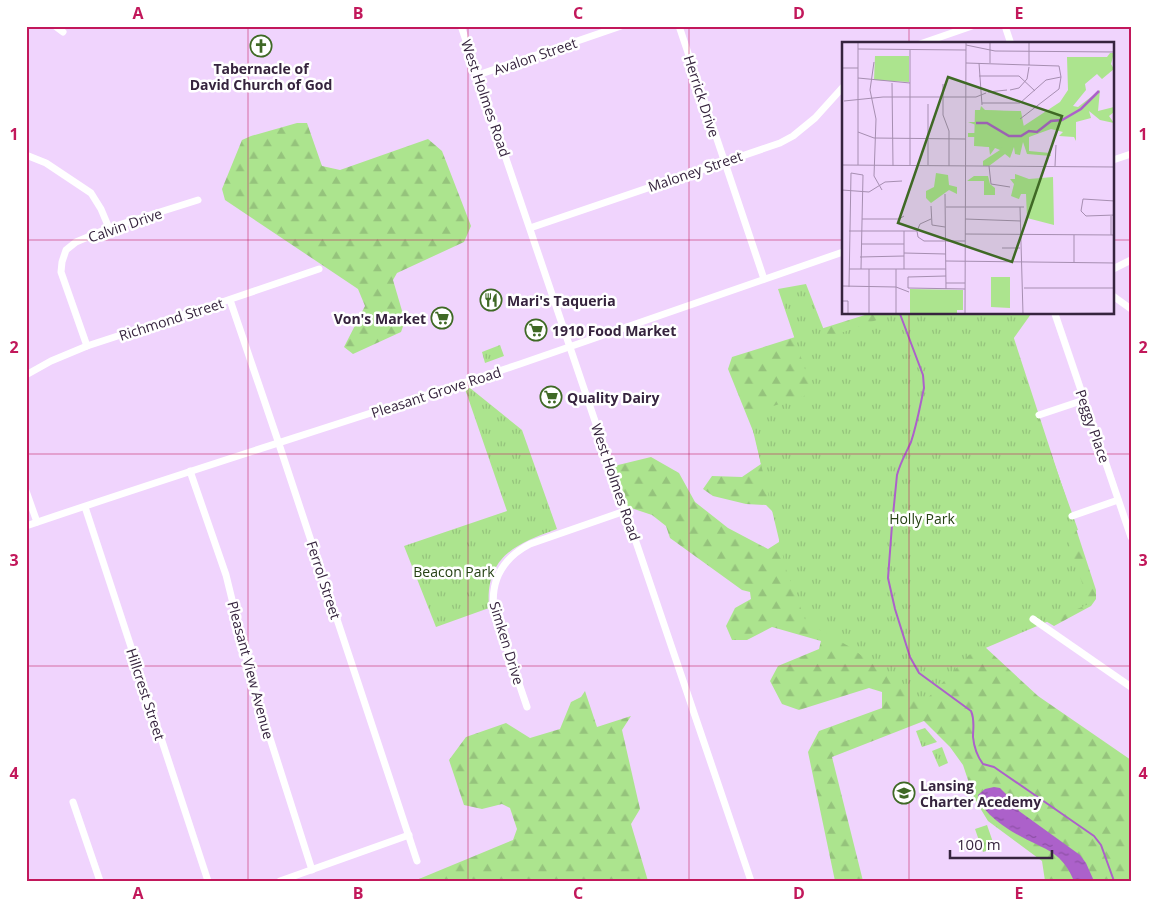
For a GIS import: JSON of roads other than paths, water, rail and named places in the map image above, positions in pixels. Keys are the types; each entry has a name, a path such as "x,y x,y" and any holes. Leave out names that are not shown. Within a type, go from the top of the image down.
{"street":[{"path":"55,26 63,32"},
{"name":"West Holmes Road","path":"461,26 751,881"},
{"name":"Avalon Street","path":"478,76 621,26"},
{"name":"Herrick Drive","path":"679,26 764,279"},
{"path":"926,42 972,26"},
{"path":"1005,26 1010,42"},
{"name":"Maloney Street","path":"530,228 780,143 804,129 842,88"},
{"path":"1114,160 1131,154"},
{"path":"26,155 46,163 91,193 101,209 109,228"},
{"name":"Calvin Drive","path":"87,346 61,272 66,250 76,242 109,228 198,200"},
{"name":"Pleasant Grove Road","path":"26,526 570,346 842,252"},
{"path":"1114,268 1131,260"},
{"name":"Richmond Street","path":"26,375 51,361 87,346 319,269"},
{"path":"1114,297 1131,309"},
{"name":"Ferrol Street","path":"230,300 417,861"},
{"name":"Peggy Place","path":"1055,315 1131,537"},
{"path":"1039,416 1084,400"},
{"name":"Pleasant View Avenue","path":"190,471 226,575 250,673 312,870"},
{"path":"26,491 37,522"},
{"path":"1072,516 1118,500"},
{"name":"Hillcrest Street","path":"85,507 208,881"},
{"name":"Simken Drive","path":"527,707 494,610 492,597 500,570 509,559 530,544 625,511"},
{"path":"1033,619 1131,687"},
{"path":"73,802 100,881"},
{"path":"280,881 409,835"}],"water":[{"path":"1000,788 1019,811 1080,855 1094,881 1074,881 1059,858 1046,849 1009,830 995,819 983,807 978,795 985,789"}],"waterway":[{"path":"900,315 923,375 924,388 911,442 897,475 888,578 895,609 910,657 919,673 971,711 974,744 977,755 983,764 994,767 1094,836 1101,845 1114,881"}],"place":[{"name":"Tabernacle of David Church of God","path":"261,46"},
{"name":"Mari's Taqueria","path":"491,300"},
{"name":"Von's Market","path":"442,318"},
{"name":"1910 Food Market","path":"536,330"},
{"name":"Quality Dairy","path":"551,397"},
{"name":"Lansing Charter Acedemy","path":"904,793"}],"park label":[{"name":"Holly Park","path":"922,518"},
{"name":"Beacon Park","path":"454,571"}]}
